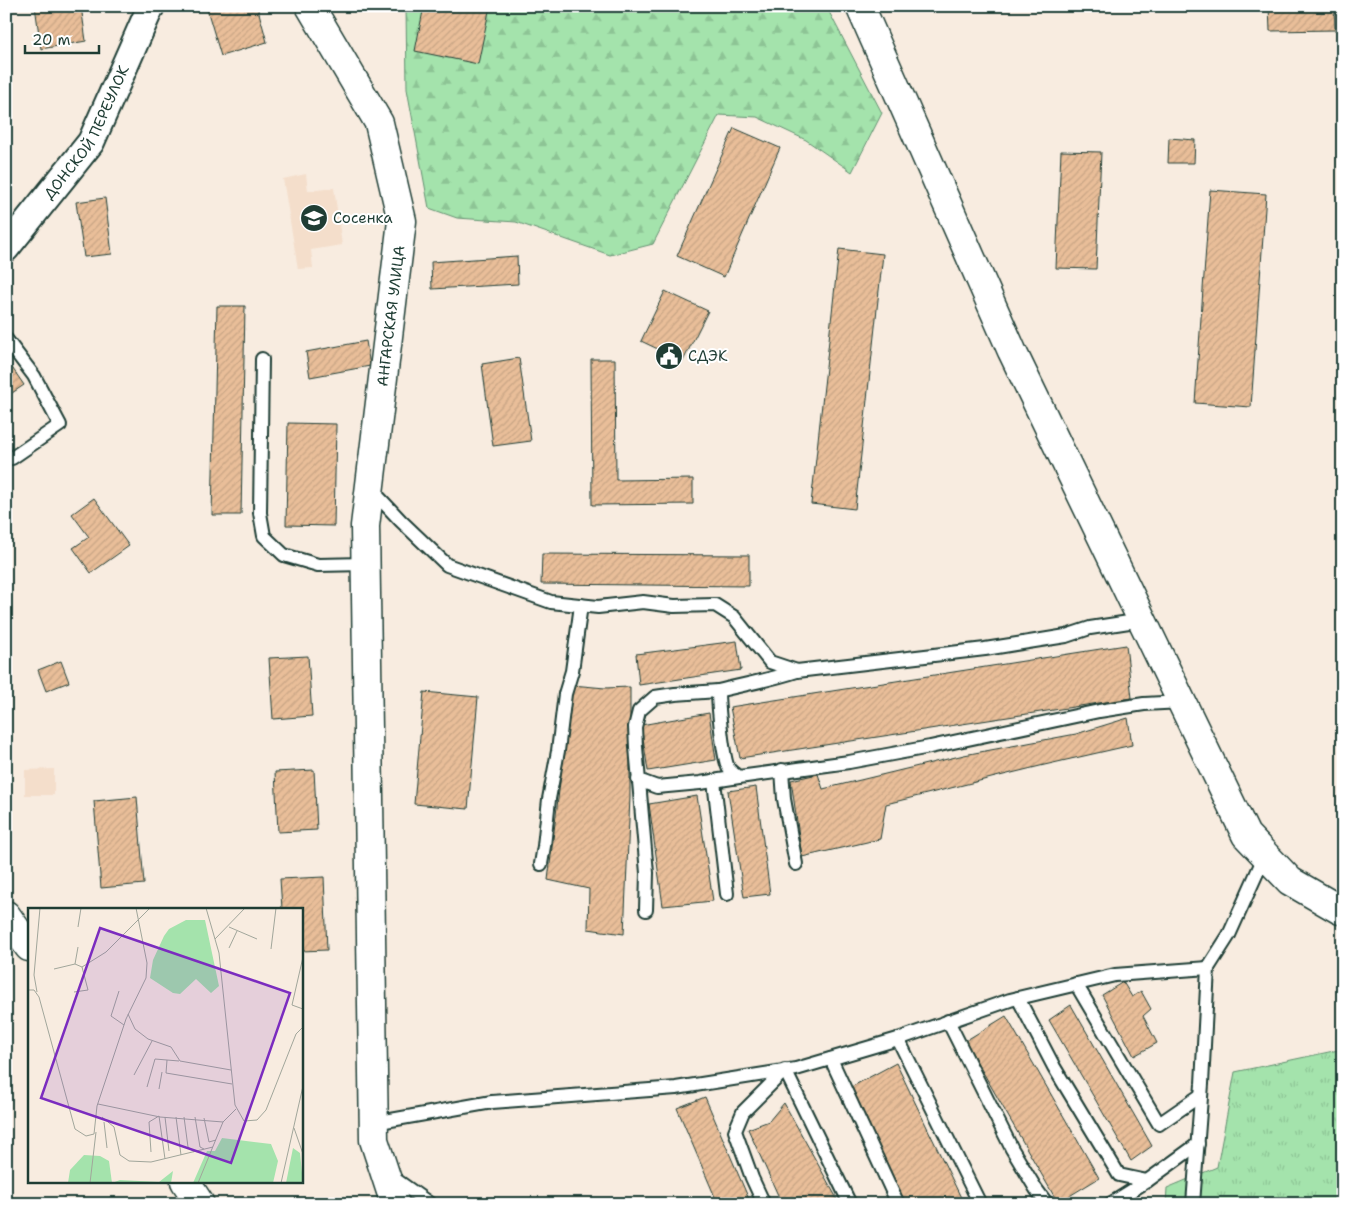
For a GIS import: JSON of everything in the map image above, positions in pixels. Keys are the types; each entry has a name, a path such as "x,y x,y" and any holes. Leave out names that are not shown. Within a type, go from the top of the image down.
{"street":[{"name":"ДОНСКОЙ ПЕРЕУЛОК","path":"6,248 91,142 151,6"},
{"name":"АНГАРСКАЯ УЛИЦА","path":"310,6 379,122 402,221 365,526 374,1140 395,1204"},
{"path":"860,6 1012,351 1246,835 1290,881 1340,910 1343,909"},
{"path":"6,915 28,946"},
{"path":"186,1182 200,1204"}],"lane":[{"path":"6,339 34,376 60,425 12,458 6,458"},
{"path":"262,359 260,513 264,536 284,556 318,564 365,564"},
{"path":"369,488 447,565 551,602 598,606 642,602 674,606 715,605 734,617 770,662 797,671"},
{"path":"541,864 564,694 572,671 580,605"},
{"path":"646,910 647,873 635,727 639,710 655,697 718,691 772,680 797,671 881,660 952,654 1066,636 1090,628 1142,620"},
{"path":"718,691 718,709 729,769 739,776"},
{"path":"638,780 657,787 849,762 1099,711 1144,704 1182,702"},
{"path":"782,770 784,799 796,864"},
{"path":"714,781 727,894"},
{"path":"1193,1204 1208,968 1229,934 1265,855"},
{"path":"374,1124 492,1102 676,1088 785,1070 831,1059 898,1039 1018,998 1076,984 1115,975 1208,968"},
{"path":"1076,984 1159,1124 1201,1095"},
{"path":"1018,998 1054,1067 1119,1175 1147,1180"},
{"path":"948,1021 1012,1149 1046,1204"},
{"path":"898,1039 980,1204"},
{"path":"831,1059 898,1204"},
{"path":"764,1204 752,1178 735,1131 743,1112 785,1070"},
{"path":"785,1070 850,1204"},
{"path":"1110,1204 1198,1144"},
{"path":"385,1172 430,1203"}],"shaded area":[{"name":"Сосенка","path":"306,174 308,191 334,188 342,245 311,250 313,268 298,269 283,179"},
{"path":"54,769 54,795 25,795 25,770"}],"green space":[{"path":"406,6 826,6 882,113 852,172 806,140 757,117 719,115 653,244 610,255 516,222 457,218 429,208 407,89"},
{"path":"1343,1049 1343,1204 1166,1204 1167,1188 1217,1167 1235,1072"}],"building":[{"path":"35,6 81,6 86,41 41,49"},
{"path":"206,6 257,6 267,42 221,56"},
{"path":"424,6 490,6 478,64 415,51"},
{"path":"1269,6 1334,6 1335,30 1270,31"},
{"path":"734,128 780,148 724,277 677,256"},
{"path":"1169,138 1195,140 1194,163 1168,163"},
{"path":"1061,151 1101,152 1096,269 1056,268"},
{"path":"1210,190 1266,194 1251,407 1195,403"},
{"path":"105,198 112,254 84,257 76,202"},
{"path":"839,249 883,254 855,509 811,504"},
{"path":"517,256 518,284 432,289 431,262"},
{"path":"665,291 708,311 683,361 641,341"},
{"path":"217,306 245,306 241,515 212,515"},
{"path":"366,341 370,366 310,377 306,352"},
{"path":"519,358 531,441 493,446 482,364"},
{"path":"6,359 24,385 6,397"},
{"path":"591,359 615,359 616,480 693,479 693,504 592,505"},
{"path":"288,423 336,424 334,526 286,525"},
{"path":"94,498 129,546 91,573 73,548 89,537 72,514"},
{"path":"542,554 749,555 749,586 541,584"},
{"path":"737,641 741,670 639,685 636,654"},
{"path":"1126,645 1132,698 740,758 730,707"},
{"path":"308,656 312,716 273,719 269,658"},
{"path":"61,661 69,682 46,691 38,670"},
{"path":"572,685 605,688 630,687 630,797 624,934 588,929 589,889 548,880"},
{"path":"424,692 478,697 468,809 414,804"},
{"path":"709,713 716,760 648,771 641,725"},
{"path":"1128,718 1132,745 886,804 880,839 802,857 791,780 818,774 823,789 964,755 1076,734"},
{"path":"314,770 317,830 278,832 275,772"},
{"path":"756,787 770,894 744,897 728,791"},
{"path":"697,796 713,901 663,906 649,804"},
{"path":"137,797 144,884 101,888 94,801"},
{"path":"324,877 327,950 302,951 302,908 282,908 280,879"},
{"path":"1123,982 1132,997 1141,991 1151,1009 1143,1016 1157,1043 1134,1056 1102,995"},
{"path":"1071,1005 1152,1146 1131,1161 1049,1020"},
{"path":"1006,1016 1099,1178 1058,1203 965,1041"},
{"path":"896,1063 964,1204 905,1204 851,1087"},
{"path":"705,1097 751,1204 718,1204 677,1108"},
{"path":"784,1103 835,1195 838,1204 782,1204 748,1129 769,1121"}],"place":[{"name":"Сосенка","path":"314,218"},
{"name":"СДЭК","path":"669,356"}]}
